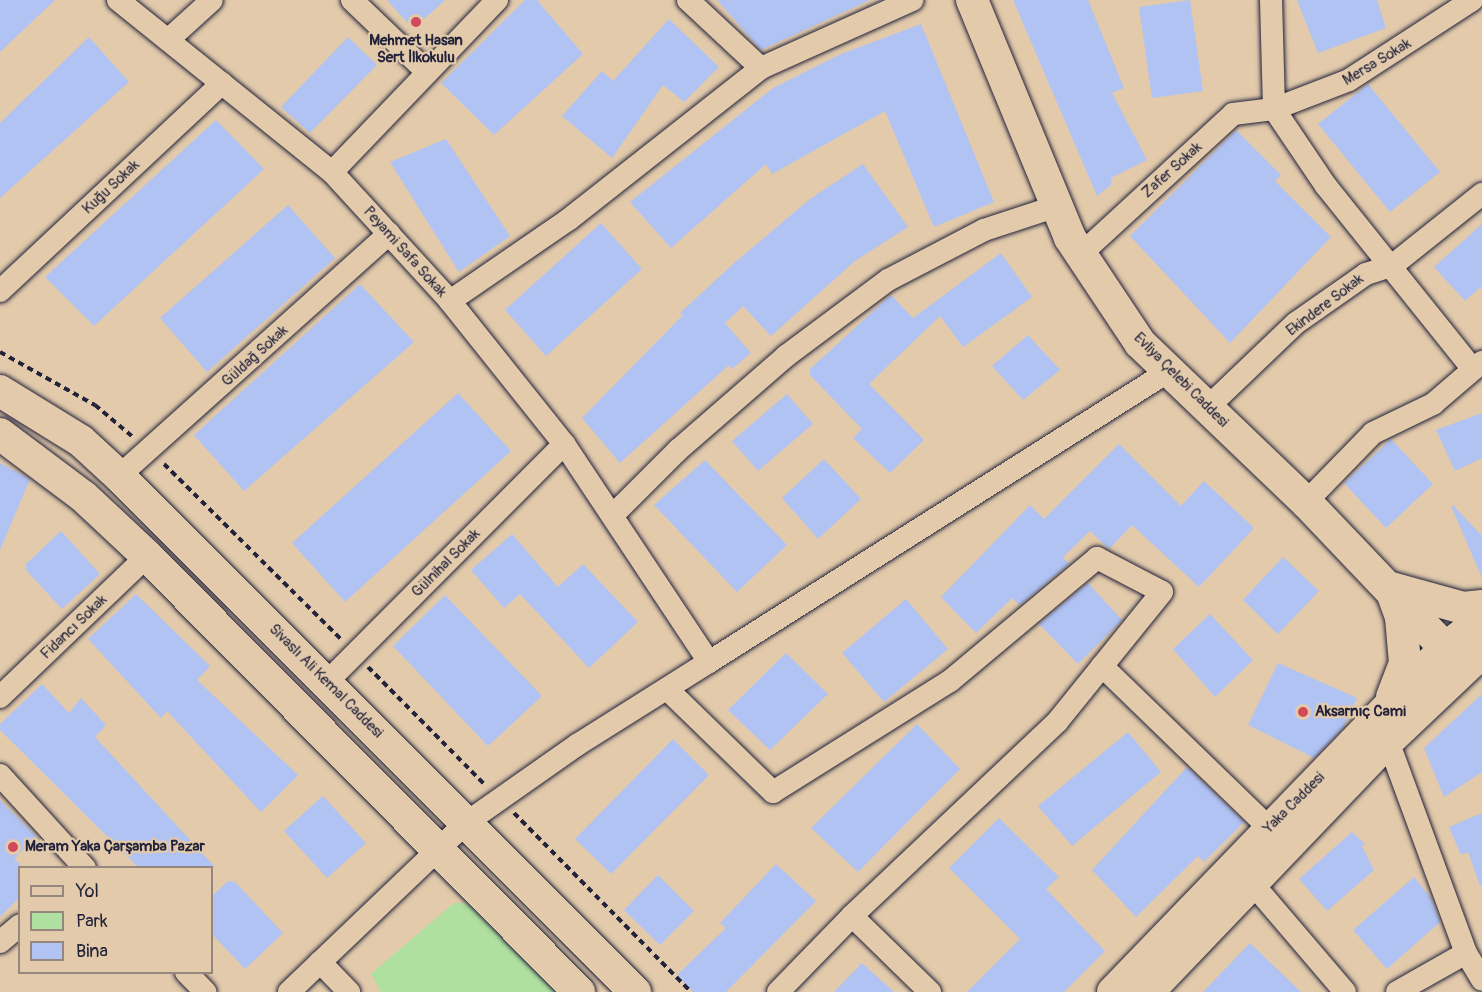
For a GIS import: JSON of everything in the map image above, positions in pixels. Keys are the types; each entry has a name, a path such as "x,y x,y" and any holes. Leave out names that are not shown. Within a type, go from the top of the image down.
{"street":[{"name":"Peyami Safa Sokak","path":"118,0 332,172 450,301 568,220 761,68 912,0"},
{"path":"168,40 212,0"},
{"path":"352,0 428,72"},
{"path":"332,172 497,0"},
{"path":"688,0 761,68"},
{"name":"Evliya Çelebi Caddesi","path":"972,0 1057,206 1081,254 1140,343 1463,656"},
{"path":"1271,0 1274,109 1326,186 1477,365 1433,404 1372,433 1306,502"},
{"name":"Mersa Sokak","path":"1274,109 1349,80 1472,0"},
{"name":"Kuğu Sokak","path":"0,291 222,83"},
{"name":"Zafer Sokak","path":"1081,254 1233,114 1274,109"},
{"name":"Ekindere Sokak","path":"1207,408 1296,323 1366,274 1393,265 1482,194"},
{"path":"613,515 678,450 786,356 888,280 984,230 1057,206"},
{"name":"Güldağ Sokak","path":"119,476 389,234"},
{"path":"450,301 564,444 709,662"},
{"path":"290,992 437,848 466,823 577,745 1169,371"},
{"name":"Sivaslı Ali Kemal Caddesi","path":"0,392 81,441 119,476 635,992"},
{"path":"0,434 84,497 147,556 579,992"},
{"name":"Gülnihal Sokak","path":"327,682 564,444"},
{"name":"Fidancı Sokak","path":"0,698 147,556"},
{"path":"667,689 773,792 950,681 1097,558 1162,592 1057,722 852,916 778,992"},
{"path":"1391,588 1463,608 1482,606"},
{"path":"1388,708 1405,663 1401,617 1391,588"},
{"name":"Yaka Caddesi","path":"1148,992 1388,741 1463,656 1482,620"},
{"name":"Yaka Caddesi","path":"1113,992 1269,828 1388,708 1463,656"},
{"path":"1102,666 1269,828"},
{"path":"1388,741 1466,953 1482,980"},
{"path":"0,775 84,866"},
{"path":"1252,883 1345,992"},
{"path":"852,916 930,992"},
{"path":"0,942 18,927"},
{"path":"1397,992 1466,953"},
{"path":"320,962 349,992"},
{"path":"188,974 205,992"}],"green space":[{"path":"454,903 473,903 560,992 381,992 371,974"}],"building":[{"path":"0,0 55,0 0,52"},
{"path":"387,0 445,0 413,29"},
{"path":"525,0 537,0 583,54 494,135 441,83"},
{"path":"717,0 870,0 761,50"},
{"path":"1013,0 1088,0 1124,88 1112,93 1147,160 1111,178 1111,185 1097,196"},
{"path":"1190,0 1203,91 1152,98 1139,7"},
{"path":"1297,0 1377,0 1386,28 1318,53"},
{"path":"669,19 719,67 684,102 663,85 612,158 562,116 602,71 613,81"},
{"path":"921,24 994,202 934,227 885,111 772,174 766,164 671,248 630,202 773,88 841,54"},
{"path":"89,37 129,82 0,198 0,123"},
{"path":"348,37 377,65 310,133 281,107"},
{"path":"1368,84 1440,172 1390,212 1318,124"},
{"path":"216,120 264,169 94,326 45,277"},
{"path":"1236,130 1281,175 1275,181 1331,237 1230,343 1130,236"},
{"path":"446,139 510,236 459,272 390,162"},
{"path":"863,164 908,227 855,261 771,336 743,306 725,323 751,353 732,369 729,365 620,463 582,418 683,315 680,313 733,264 810,199"},
{"path":"288,205 335,258 207,372 160,318"},
{"path":"601,223 642,269 546,356 505,310"},
{"path":"1482,224 1482,286 1465,301 1434,267"},
{"path":"1001,253 1032,297 963,347 940,316 869,384 924,440 890,473 853,438 862,429 810,375 810,369 891,295 913,318"},
{"path":"360,284 414,342 244,491 194,435"},
{"path":"1028,335 1060,370 1023,400 992,366"},
{"path":"458,393 511,451 345,602 292,543"},
{"path":"787,394 813,424 758,471 732,441"},
{"path":"1482,413 1482,458 1455,471 1436,430"},
{"path":"1391,439 1433,484 1386,528 1344,483"},
{"path":"1119,444 1181,506 1204,481 1254,528 1199,587 1132,525 1109,549 1090,531 1063,557 1069,564 1020,605 1012,598 976,633 941,597 1030,505 1044,519"},
{"path":"824,459 861,499 818,539 782,498"},
{"path":"705,460 787,545 737,592 654,505"},
{"path":"0,463 30,479 0,550"},
{"path":"1453,505 1482,536 1482,578 1451,506"},
{"path":"61,531 100,574 62,609 26,570 26,564"},
{"path":"512,534 558,587 583,564 638,622 589,668 520,594 504,608 471,570"},
{"path":"1283,557 1319,591 1278,634 1243,600"},
{"path":"1088,583 1122,620 1078,664 1039,624"},
{"path":"136,594 210,666 197,680 298,775 261,812 167,711 161,718 88,639"},
{"path":"445,595 542,696 488,746 393,646"},
{"path":"906,599 948,649 884,702 842,653"},
{"path":"1210,614 1253,660 1215,697 1173,649"},
{"path":"786,653 828,694 770,750 728,710"},
{"name":"Aksarnıç Cami","path":"1278,663 1357,698 1343,728 1314,758 1248,725"},
{"path":"42,684 69,713 81,698 106,725 95,737 215,867 137,866 0,730 0,724"},
{"path":"1482,694 1482,772 1444,797 1424,748"},
{"path":"917,724 960,769 858,872 811,828"},
{"path":"1128,732 1161,772 1072,846 1038,806"},
{"path":"673,739 709,775 611,874 575,839"},
{"path":"1187,767 1244,822 1204,862 1198,856 1136,917 1092,870"},
{"path":"323,796 366,843 327,878 284,831"},
{"name":"Meram Yaka Çarşamba Pazar","path":"0,800 36,836 14,859 20,864 18,866 18,899 0,917"},
{"path":"1482,813 1482,885 1480,886 1468,852 1461,855 1449,827"},
{"path":"999,818 1059,877 1046,889 1105,951 1064,992 967,992 1020,939 949,868"},
{"path":"1352,832 1365,844 1362,846 1374,870 1327,911 1299,879"},
{"path":"776,864 816,901 726,992 693,992 677,975 726,928 720,923"},
{"path":"658,875 694,911 660,945 624,910"},
{"path":"1414,877 1431,898 1440,922 1387,969 1353,930"},
{"path":"228,881 235,882 283,933 245,969 213,935 213,895"},
{"path":"1250,943 1301,992 1203,992"},
{"path":"862,963 894,992 834,992"}],"place":[{"name":"Mehmet Hasan Sert İlkokulu","path":"416,22"},
{"name":"Aksarnıç Cami","path":"1303,712"},
{"name":"Meram Yaka Çarşamba Pazar","path":"13,847"}]}
